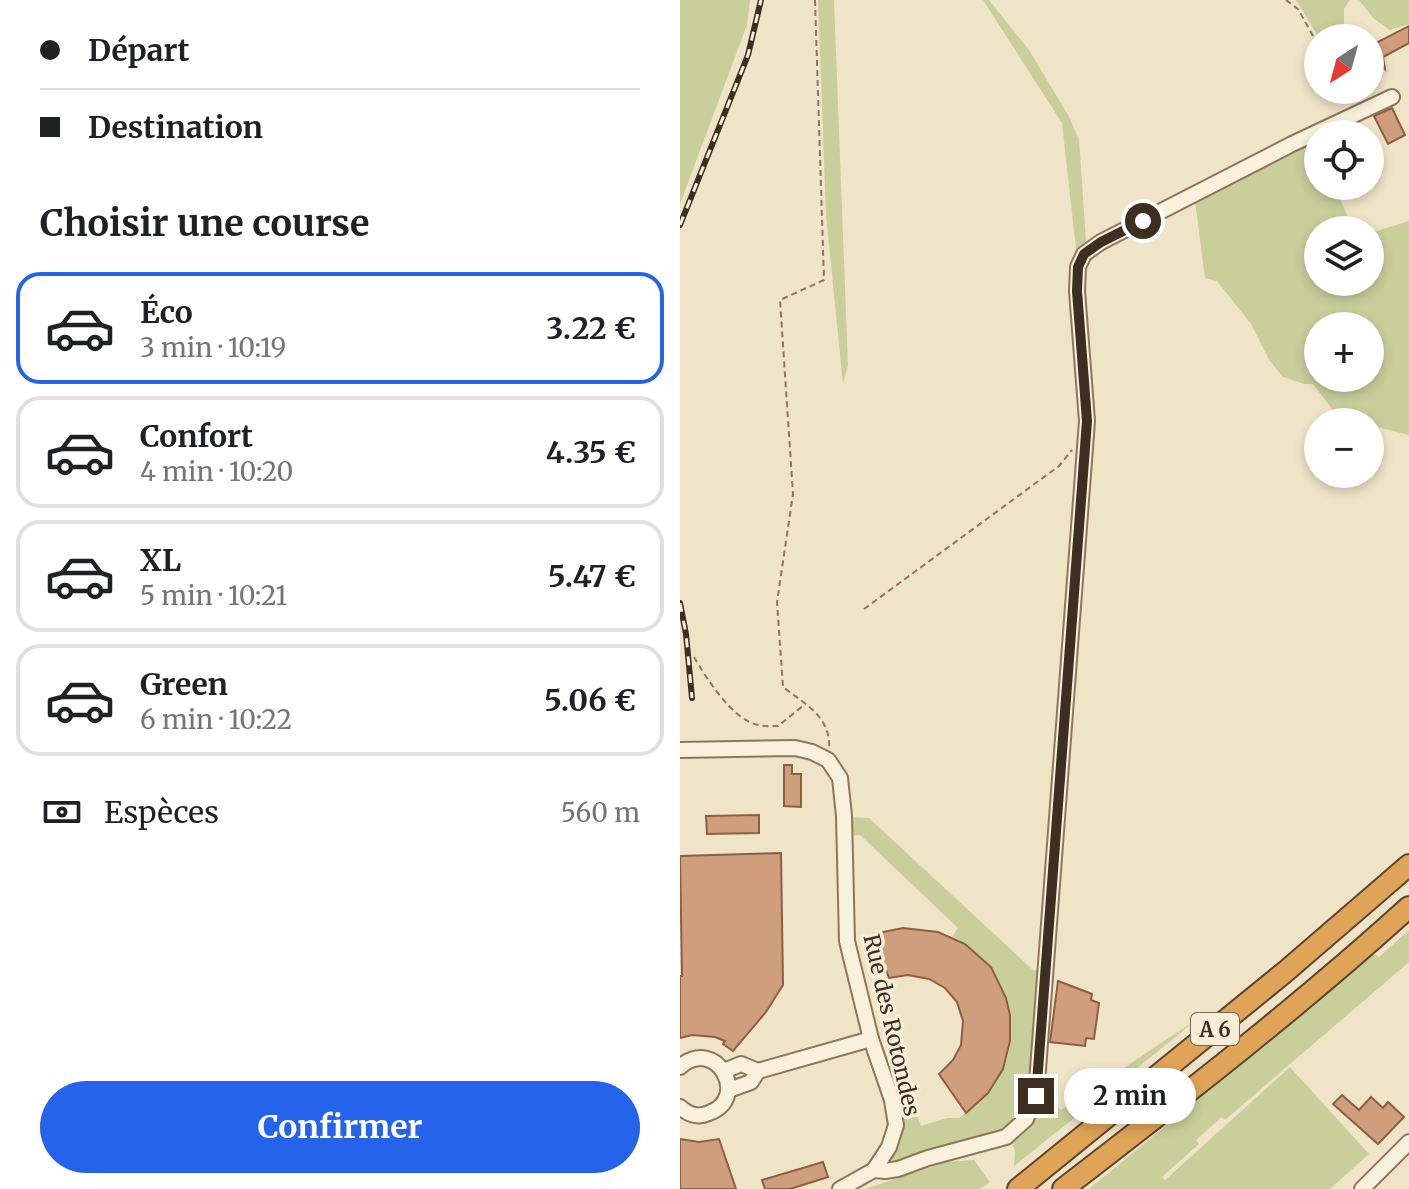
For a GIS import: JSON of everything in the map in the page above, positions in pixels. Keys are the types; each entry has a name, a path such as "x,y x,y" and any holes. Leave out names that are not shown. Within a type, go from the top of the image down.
{"highway":[{"name":"A 6","path":"1018,1189 1285,972 1409,865"},
{"name":"A 6","path":"1063,1189 1211,1076 1334,975 1409,907"}],"street":[{"path":"840,1189 874,1170 898,1169 1006,1137 1026,1119 1036,1096 1087,421 1077,291 1078,267 1084,254 1101,242 1279,151 1392,97"},
{"path":"680,750 795,748 828,760"},
{"name":"Rue des Rotondes","path":"828,760 840,778 843,797 847,941 871,1039 892,1100 896,1125 889,1147 874,1170"},
{"path":"724,1071 741,1064 758,1071 871,1039"},
{"path":"680,1067 687,1061 706,1058 715,1062 724,1071 729,1090 726,1100 717,1110 703,1116 687,1113 680,1107"},
{"path":"729,1090 751,1082 758,1071"},
{"path":"1362,1189 1409,1142"}],"path":[{"path":"815,0 824,280 780,300 793,494 777,602 783,687 823,718 830,737 828,760"},
{"path":"1286,0 1298,9 1306,24"},
{"path":"864,609 1059,466 1077,444"},
{"path":"694,657 709,683 736,713 756,725 778,726 805,705"}],"green space":[{"path":"680,0 750,0 747,25 680,204"},
{"path":"818,0 834,0 848,365 843,384 826,215"},
{"path":"983,0 989,0 1029,50 1079,139 1086,241 1076,249 1062,123"},
{"path":"1296,0 1350,0 1344,9 1344,24 1311,24"},
{"path":"1359,0 1409,0 1409,24 1390,30 1373,18"},
{"path":"1304,147 1304,200 1341,200 1347,216 1304,216 1304,296 1384,296 1384,229 1409,221 1409,435 1384,429 1384,408 1331,408 1319,392 1384,392 1384,312 1304,312 1304,384 1283,377 1269,360 1251,324 1217,281 1205,278 1195,201"},
{"path":"850,817 869,818 1033,970 1042,972 1029,1108 1012,1129 889,1167 898,1146 903,1121 897,1090 906,1086 921,1126 947,1118 959,1118 998,1079 1007,1059 1011,1038 1010,1018 997,980 985,963 952,937 958,928 860,835 851,836"},
{"path":"1409,930 1409,962 1225,1120 1222,1117 1196,1140 1199,1144 1162,1177 1165,1180 1290,1067 1369,1154 1330,1189 1089,1189 1374,954 1379,957"},
{"path":"1191,1023 1014,1166 1015,1151 1011,1141 1046,1102 1052,1098 1061,1110"},
{"path":"974,1160 990,1182 980,1189 865,1189 946,1162"}],"building":[{"path":"1409,26 1409,43 1384,56 1384,39"},
{"path":"1392,108 1405,135 1388,144 1384,136 1384,120 1376,120 1374,116"},
{"path":"784,765 792,765 792,774 801,774 801,807 784,806"},
{"path":"759,815 759,833 707,834 706,816"},
{"path":"781,853 783,985 766,1012 733,1051 723,1044 725,1041 715,1037 692,1035 680,1038 680,856"},
{"path":"903,928 938,932 965,944 991,967 1006,998 1010,1015 1010,1041 1003,1069 988,1093 966,1113 939,1074 953,1060 961,1045 963,1021 957,1002 945,988 929,979 908,975 889,978 873,934"},
{"path":"1058,981 1092,994 1091,1000 1099,1003 1094,1039 1086,1038 1085,1046 1050,1042"},
{"path":"1342,1095 1359,1110 1371,1097 1383,1108 1388,1102 1404,1117 1378,1144 1333,1104"},
{"path":"680,1139 699,1142 719,1139 736,1189 680,1189"},
{"path":"823,1162 828,1177 790,1189 765,1189 762,1180"}],"railway":[{"path":"680,225 748,55 761,0"},
{"path":"680,603 692,698"}],"route":[{"path":"1036,1096 1087,421 1078,267 1084,254 1143,221"}]}
